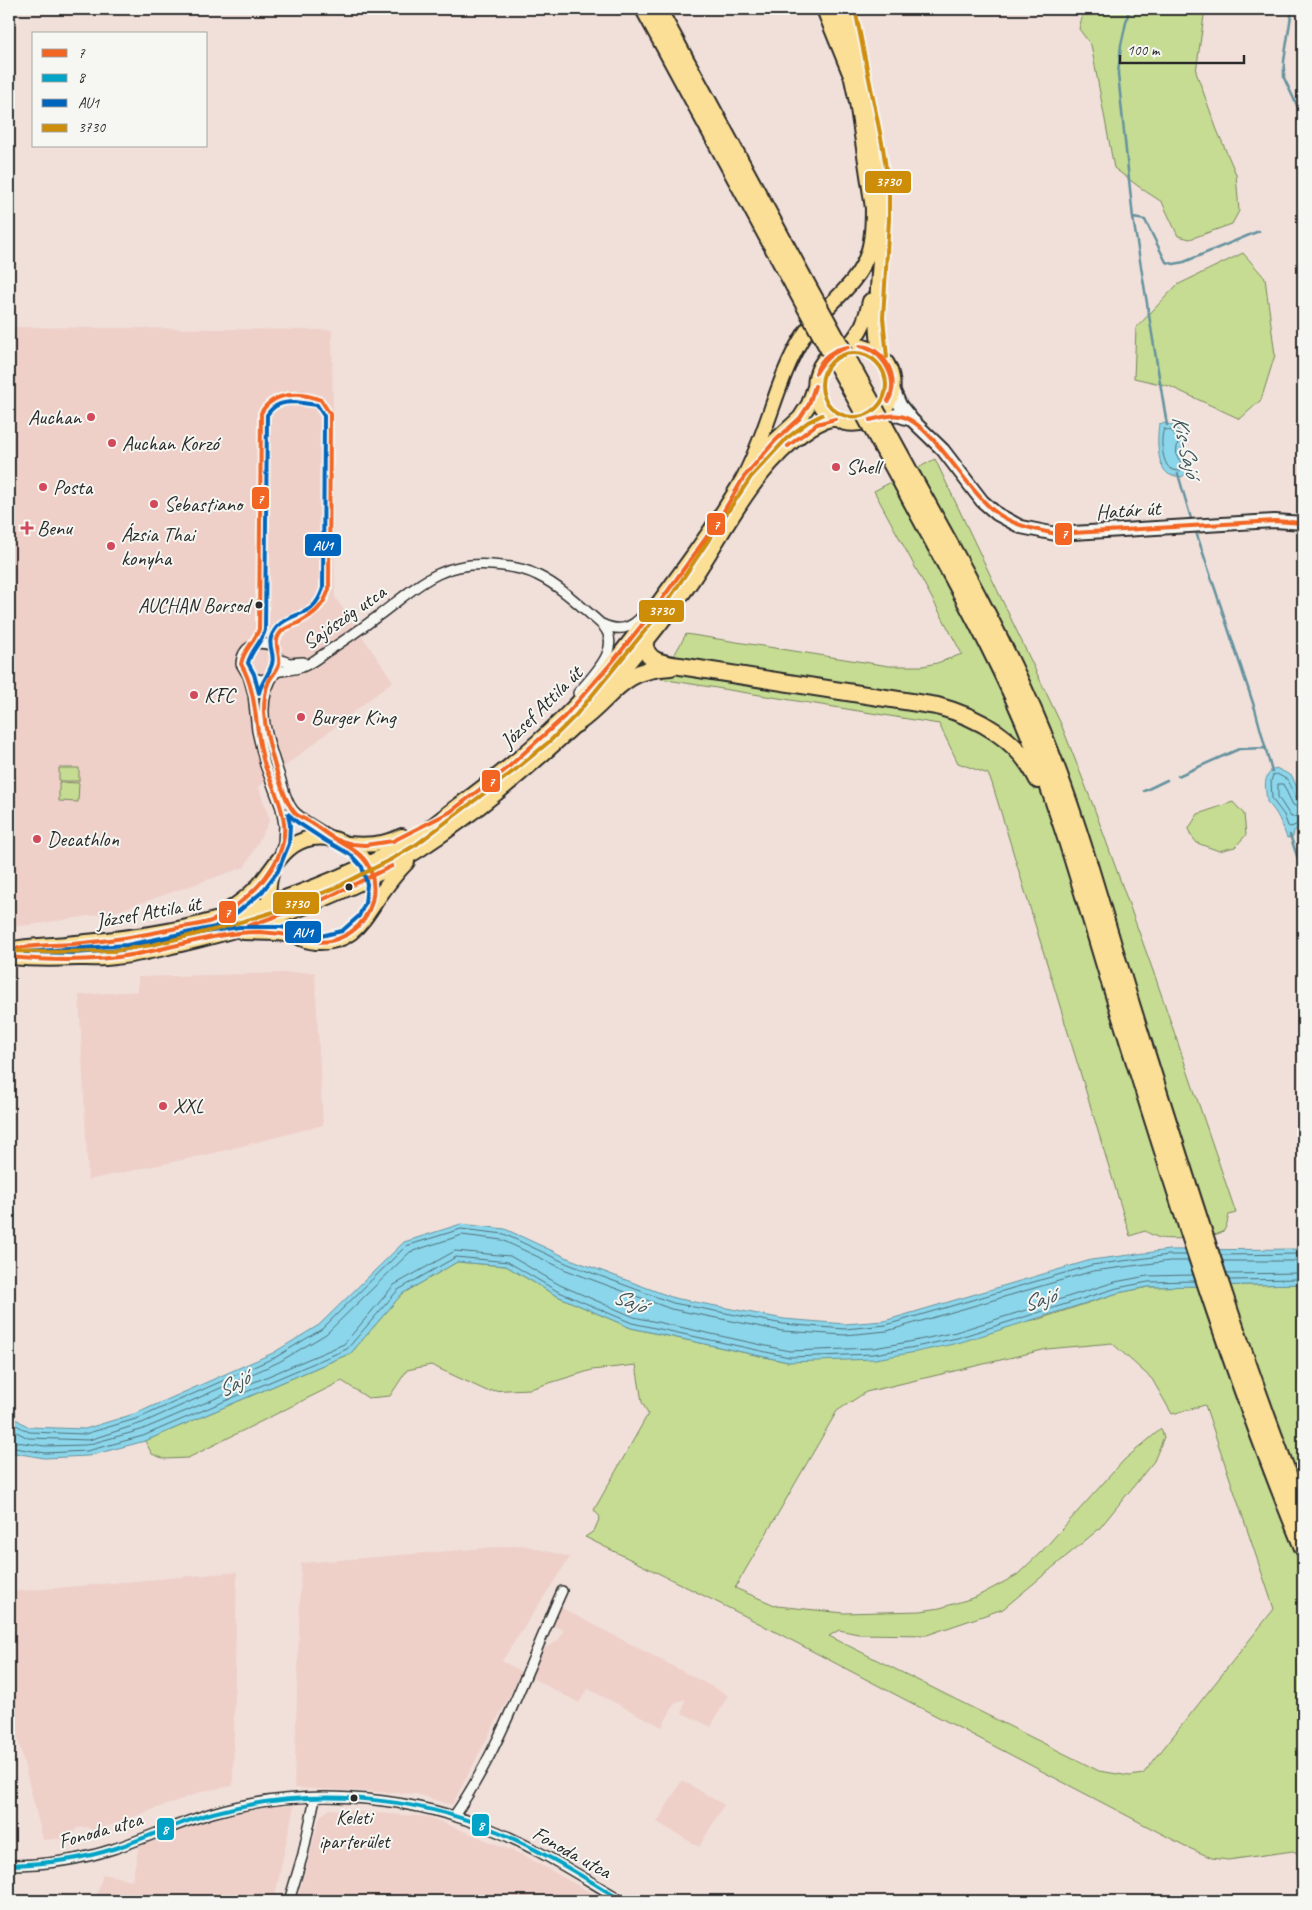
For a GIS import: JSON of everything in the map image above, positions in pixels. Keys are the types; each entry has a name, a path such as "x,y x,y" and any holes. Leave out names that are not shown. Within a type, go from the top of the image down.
{"highway":[{"path":"644,9 800,284 907,481 1014,701 1032,743 1066,836 1193,1224 1303,1548"},
{"path":"658,9 800,284"},
{"path":"825,9 851,73"},
{"path":"907,481 944,534 1025,689 1044,734 1073,815 1193,1224"},
{"path":"657,606 645,630 645,643 647,650 658,661 938,706 981,722 1007,740 1035,772 1066,836"},
{"path":"570,721 632,675 651,668 680,666"},
{"path":"1243,1371 1303,1513"}],"main road":[{"path":"837,9 858,102 876,240 870,301 866,319 859,335 848,346"},
{"path":"849,9 879,163 883,198 876,311 877,340 881,358"},
{"path":"744,477 761,441 786,369 801,338 858,274 869,252 873,231 873,208"},
{"path":"744,477 775,441 800,418 810,404 818,370 824,360 837,349 848,346 865,347 876,352 885,361 890,370 893,389 885,408 870,420"},
{"path":"815,386 815,393 820,406 835,419 853,424 897,415 912,420"},
{"name":"Határ út","path":"893,389 900,405 912,420 943,450 971,489 1007,521 1029,529 1056,534 1072,534 1256,522 1281,521 1303,524"},
{"name":"József Attila út","path":"9,957 30,959 114,958 215,936 276,917 420,849 509,784 570,721 645,643 688,585 742,502 769,466 792,442 817,424 835,419"},
{"name":"József Attila út","path":"9,950 28,945 70,944 126,938 212,921 370,871 570,721 716,524 744,477"},
{"path":"212,921 235,906 258,887 287,850 304,840 322,837 363,846 393,841 450,812"},
{"path":"347,844 362,855 370,871 374,892 370,909"},
{"path":"215,936 249,932 295,936 312,942 341,938 358,927 393,876 420,849"},
{"path":"275,864 269,883 270,903 276,917 284,928 295,936"}],"street":[{"name":"Sajószög utca","path":"274,675 304,667 377,617 426,580 451,568 469,565 504,566 536,574 556,587 602,624"},
{"path":"602,624 620,630 634,624 644,614 674,574 684,568"},
{"path":"570,721 569,706 607,656 610,648 610,639 602,624"},
{"path":"275,864 283,843 284,825 281,808 265,765 257,731 253,694 248,676 242,668 244,652 252,644 262,643 269,645 275,649 279,660 268,685 264,708 266,734 287,799 295,813 334,839"},
{"path":"279,660 289,664 316,659"},
{"path":"248,676 261,680 274,675"},
{"path":"454,1816 468,1797 500,1733 562,1591"},
{"path":"289,1901 303,1854 315,1798"},
{"name":"Fonoda utca","path":"9,1865 42,1863 114,1849 194,1818 233,1807 273,1801 315,1798 396,1802 454,1816 484,1826 527,1846 623,1901"}],"shaded area":[{"path":"9,327 332,330 335,597 393,681 259,787 270,820 245,867 115,912 9,927"},
{"path":"315,972 323,1125 215,1153 88,1180 79,995 138,991 138,977"},
{"path":"523,1545 570,1557 502,1661 522,1672 452,1805 416,1794 294,1788 301,1563"},
{"path":"237,1572 233,1786 204,1791 95,1831 87,1827 77,1828 69,1838 43,1840 9,1703 9,1592"},
{"path":"560,1607 728,1695 711,1727 682,1713 685,1699 675,1703 662,1727 588,1689 579,1703 530,1677 543,1649 558,1641 563,1630 552,1625"},
{"path":"682,1780 724,1805 699,1847 657,1822"},
{"path":"269,1806 294,1806 274,1901 95,1901 103,1874 132,1880 139,1846 213,1818"},
{"path":"330,1809 429,1817 523,1855 606,1901 297,1901 320,1816"}],"green space":[{"path":"1084,9 1205,9 1196,72 1217,130 1236,174 1239,211 1232,224 1190,239 1178,236 1162,202 1114,168 1091,45 1079,29"},
{"path":"1243,253 1265,278 1275,355 1261,400 1240,419 1169,386 1134,378 1136,328 1177,285"},
{"path":"935,459 1061,724 1093,805 1156,979 1236,1213 1229,1215 1225,1229 1217,1234 1192,1238 1165,1239 1145,1231 1130,1236 992,783 988,774 958,763 939,724 661,679 686,634 889,666 923,666 962,654 874,491"},
{"path":"59,768 79,768 79,781 59,781"},
{"path":"59,782 79,783 78,802 59,801"},
{"path":"1233,802 1244,814 1246,835 1235,847 1219,851 1197,843 1190,834 1189,828 1198,814"},
{"path":"457,1262 506,1266 555,1295 631,1328 788,1362 1039,1319 1118,1293 1148,1287 1303,1284 1303,1856 1293,1851 1228,1860 1212,1858 1189,1848 747,1617 585,1537 594,1531 600,1517 594,1510 648,1414 642,1402 636,1365 592,1370 530,1389 487,1391 431,1365 407,1370 390,1396 368,1398 342,1381 188,1458 165,1459 152,1454 145,1441 351,1353 402,1294","holes":["1112,1343 1152,1379 1172,1414 1205,1405 1274,1609 1143,1774 1130,1776 1099,1771 829,1636 839,1630 858,1634 927,1635 1003,1609 1099,1529 1154,1461 1164,1437 1161,1429 1124,1460 1043,1550 1017,1575 976,1597 940,1608 921,1611 844,1613 777,1606 735,1588 837,1411 866,1392 1047,1349"]}],"water":[{"path":"1159,424 1175,426 1184,438 1181,454 1188,465 1187,472 1182,477 1170,475 1162,466 1158,452 1158,436"},
{"path":"1276,768 1292,776 1303,802 1303,826 1294,831 1293,837 1287,838 1277,814 1267,802 1266,779 1271,771"},
{"name":"Sajó","path":"461,1224 505,1229 570,1259 674,1298 784,1319 845,1324 884,1321 1091,1260 1169,1250 1303,1249 1303,1284 1148,1287 1118,1293 958,1343 916,1352 875,1359 788,1362 631,1328 555,1295 506,1266 457,1262 402,1294 351,1353 145,1441 88,1456 44,1458 9,1452 9,1415 29,1427 85,1429 137,1413 273,1353 319,1325 404,1242"}],"waterway":[{"name":"Kis-Sajó","path":"1129,9 1121,45 1118,74 1133,218 1167,425"},
{"path":"1292,9 1284,61 1284,78 1303,118"},
{"path":"1133,218 1145,220 1166,262 1174,264 1184,262 1259,231"},
{"name":"Kis-Sajó","path":"1178,474 1192,522"},
{"name":"Kis-Sajó","path":"1195,529 1255,709 1272,772"},
{"path":"1178,776 1239,749 1266,748"},
{"path":"1144,791 1167,780"},
{"name":"Kis-Sajó","path":"1290,835 1303,874"}],"transit line":[{"name":"3730","path":"855,9 883,148 889,189 883,318 887,357"},
{"name":"7","path":"860,346 877,352 888,366 893,384 892,393 888,401"},
{"name":"7","path":"860,346 876,354 887,367 892,384 888,401"},
{"name":"7","path":"816,373 828,355 848,347"},
{"name":"7","path":"816,373 829,357 837,351 848,347"},
{"name":"3730","path":"848,353 860,353 877,362 884,373 886,385 884,397 877,408 860,417 848,417 836,412 827,403 822,391 822,379 827,367 836,358 848,353"},
{"name":"7","path":"338,840 365,845 393,841 450,812 504,771 564,717 614,660 657,606 716,524 744,477 775,441 800,418 809,404 815,386"},
{"name":"7","path":"9,950 33,946 113,940 207,922 224,914 247,897 272,867 282,846 283,817 265,766 251,688 241,664 244,654 259,629 261,413 272,401 288,395 313,397 321,400 330,414 329,589 327,596 317,610 302,621 285,628 279,635 277,639 279,664 268,684 264,711 267,734 275,765 290,806 296,814 355,851 365,860 371,872 373,882 372,901 369,910 358,926 351,932 335,940 321,942 276,933 259,932 228,934 121,957 89,960 9,957"},
{"name":"AU1","path":"295,402 317,405 324,416 323,588 319,598 309,610 283,621 273,633 270,643 272,664 259,693 254,674 248,663 265,630 267,415 279,404 295,402"},
{"name":"3730","path":"9,951 113,951 152,945 217,929 277,911 335,888 417,844 515,770 550,741 576,715 661,611 751,477 787,438 808,422 822,415"},
{"name":"7","path":"870,420 885,416 900,416 912,421 936,443 971,487 993,510 1015,523 1039,530 1056,534 1275,521 1303,523"},
{"name":"7","path":"788,446 817,424 835,419"},
{"name":"AU1","path":"288,814 326,841 351,855 362,867 367,884 365,903 359,916 342,931 321,936 281,927 240,927 205,932 122,950 73,953 25,952 127,945 215,927 239,911 262,892 278,871 289,844 290,825 288,814"},
{"name":"7","path":"248,926 322,900 392,866"},
{"name":"8","path":"9,1865 61,1861 100,1853 126,1845 175,1825 213,1813 249,1805 285,1800 358,1799 395,1803 431,1810 467,1820 501,1833 548,1857 623,1901"}],"place":[{"name":"Auchan","path":"91,417"},
{"name":"Auchan Korzó","path":"112,443"},
{"name":"Shell","path":"836,467"},
{"name":"Posta","path":"43,487"},
{"name":"Sebastiano","path":"154,504"},
{"name":"Benu","path":"27,528"},
{"name":"Ázsia Thai konyha","path":"111,546"},
{"name":"AUCHAN Borsod","path":"259,605"},
{"name":"KFC","path":"194,695"},
{"name":"Burger King","path":"301,717"},
{"name":"Decathlon","path":"37,839"},
{"name":"XXL","path":"163,1106"},
{"name":"Keleti iparterület","path":"354,1798"}]}
